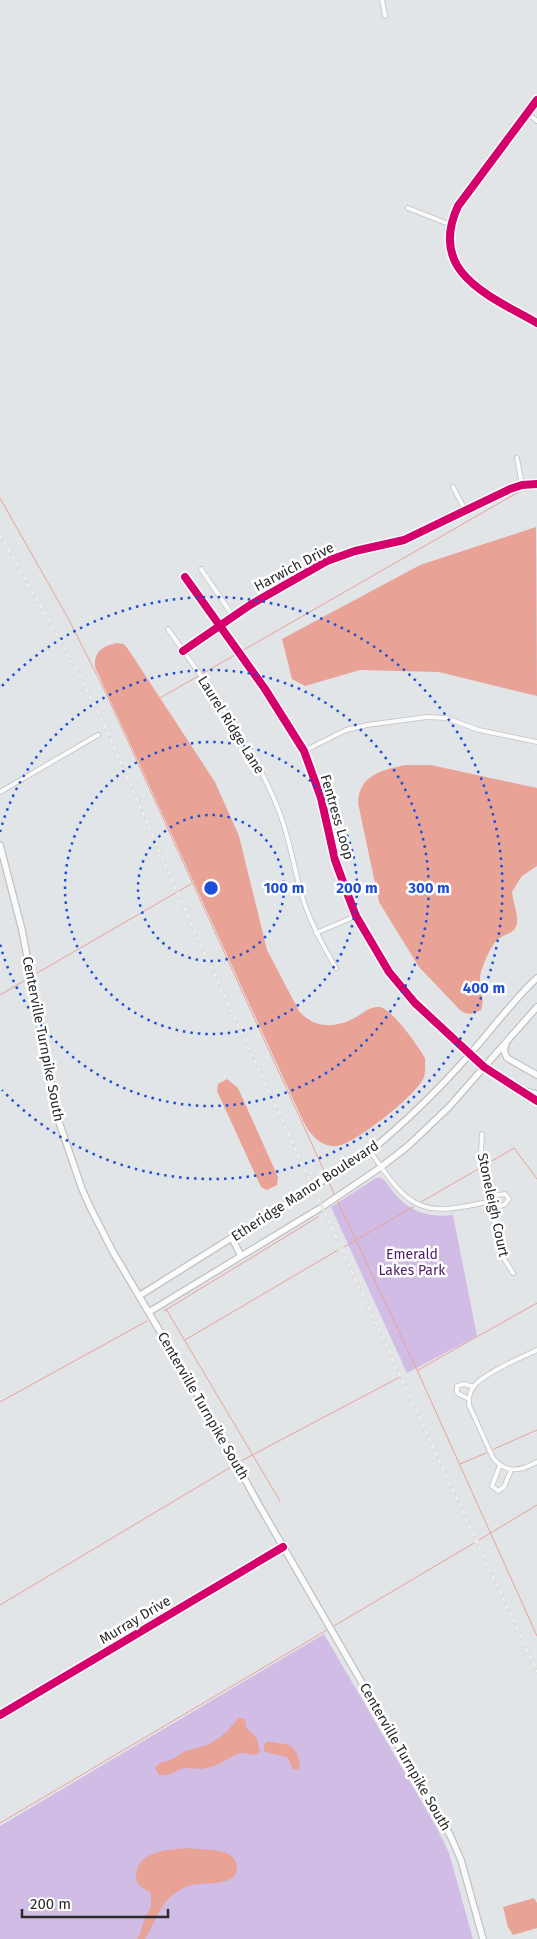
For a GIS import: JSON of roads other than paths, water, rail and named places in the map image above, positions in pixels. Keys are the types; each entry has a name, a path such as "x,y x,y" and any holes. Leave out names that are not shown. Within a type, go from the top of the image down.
{"main road":[{"name":"Centerville Turnpike South","path":"0,844 22,930 52,1094 63,1136 98,1225 210,1416 283,1547 450,1836 461,1860 483,1939"},
{"name":"Etheridge Manor Boulevard","path":"139,1296 370,1151 396,1130 470,1055 537,978"},
{"name":"Etheridge Manor Boulevard","path":"149,1312 322,1207 381,1167 424,1131 537,1007"},
{"path":"507,1040 504,1051 507,1058 537,1075"},
{"path":"232,1238 241,1256"}],"street":[{"path":"382,0 384,16"},
{"path":"537,100 458,206 451,225 450,242 452,254 458,268 474,287 537,323"},
{"path":"527,112 537,121"},
{"path":"408,208 451,225"},
{"path":"517,458 522,485"},
{"name":"Harwich Drive","path":"183,651 233,616 334,557 355,550 404,540 522,485 537,484"},
{"path":"454,487 465,510"},
{"path":"201,569 233,616"},
{"name":"Fentress Loop","path":"185,577 265,689 304,751 321,798 335,860 356,916 389,972 405,993 470,1055 484,1067 537,1101"},
{"name":"Laurel Ridge Lane","path":"168,629 239,733 263,773 280,813 303,900 316,933 336,968"},
{"path":"304,751 346,730 367,725 427,717 446,718 480,730 537,742"},
{"path":"0,792 98,735"},
{"path":"316,933 356,916"},
{"name":"Fentress Loop","path":"520,1090 537,1094"},
{"name":"Stoneleigh Court","path":"482,1134 481,1153 501,1254 513,1273"},
{"path":"370,1151 404,1195 421,1206 430,1209 451,1210 502,1194 508,1196 504,1205 492,1208"},
{"path":"537,1350 485,1378 474,1387 469,1399 469,1405 493,1458 500,1465 512,1470 523,1469 537,1462"},
{"path":"469,1399 457,1393 457,1386 464,1384 474,1387"},
{"path":"500,1465 492,1486 498,1490 504,1486 512,1470"},
{"name":"Murray Drive","path":"0,1715 283,1547"}],"waterway":[{"path":"160,698 529,486"},
{"path":"0,498 69,620 104,689 326,1175"},
{"path":"32,976 191,884"},
{"path":"0,995 29,978"},
{"path":"487,1164 514,1148 537,1179"},
{"path":"421,1202 480,1168"},
{"path":"329,1182 334,1194"},
{"path":"337,1200 417,1370 537,1636"},
{"path":"344,1247 413,1207"},
{"path":"164,1311 318,1217"},
{"path":"185,1340 338,1250"},
{"path":"418,1370 537,1303"},
{"path":"166,1309 280,1501"},
{"path":"0,1402 147,1321"},
{"path":"239,1462 400,1377"},
{"path":"494,1449 537,1430"},
{"path":"460,1464 486,1453"},
{"path":"0,1605 231,1467"},
{"path":"479,1540 537,1505"},
{"path":"334,1626 474,1543"},
{"path":"0,1823 327,1630"}],"railway":[{"path":"0,535 78,672 107,731 190,921 537,1672"}],"park label":[{"name":"Emerald Lakes Park","path":"412,1262"}]}
